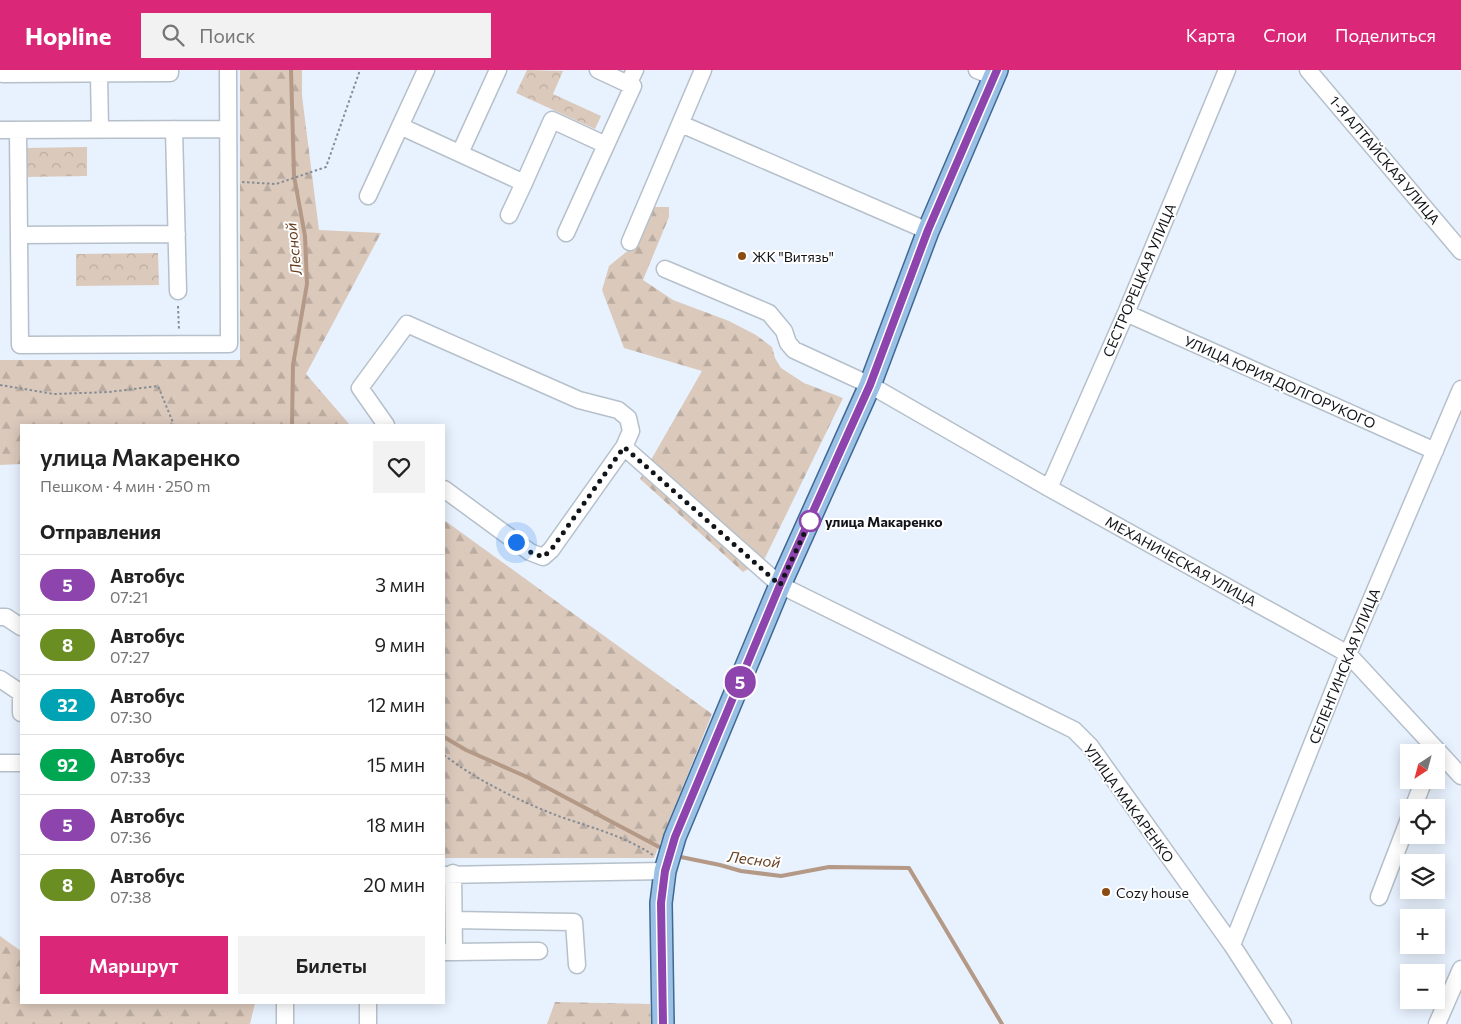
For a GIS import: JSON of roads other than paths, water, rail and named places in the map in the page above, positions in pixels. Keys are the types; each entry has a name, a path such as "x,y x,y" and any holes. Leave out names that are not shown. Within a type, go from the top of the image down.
{"main road":[{"path":"663,1024 660,928 667,864 675,837 780,585 870,385 989,72"}],"street":[{"path":"3,74 170,73 170,70"},
{"path":"18,130 20,345 229,344 228,70"},
{"path":"368,196 426,70"},
{"path":"460,153 498,70"},
{"path":"566,232 633,86 632,77 598,70"},
{"path":"630,242 703,70"},
{"name":"СЕСТРОРЕЦКАЯ УЛИЦА","path":"1049,488 1126,313 1227,70"},
{"name":"1-Я АЛТАЙСКАЯ УЛИЦА","path":"1308,70 1461,251"},
{"path":"99,74 100,130"},
{"path":"508,215 552,120 606,145"},
{"path":"681,124 928,230"},
{"path":"400,126 524,183"},
{"path":"174,129 178,291"},
{"path":"0,130 228,129"},
{"path":"19,235 177,234"},
{"name":"МЕХАНИЧЕСКАЯ УЛИЦА","path":"665,269 769,313 784,331 788,343 794,350 870,385 1049,488 1348,654 1429,744"},
{"name":"УЛИЦА ЮРИЯ ДОЛГОРУКОГО","path":"1126,313 1435,451"},
{"path":"385,424 360,388 407,324 578,400 618,410 628,418 631,431 624,447 551,550 543,557 530,552 445,490"},
{"name":"СЕЛЕНГИНСКАЯ УЛИЦА","path":"1232,945 1348,654 1461,389"},
{"name":"УЛИЦА МАКАРЕНКО","path":"624,447 780,585 1074,730 1090,746 1232,945 1283,1024"},
{"path":"0,617 6,617 20,626"},
{"path":"0,678 20,692"},
{"name":"МЕХАНИЧЕСКАЯ УЛИЦА","path":"1445,761 1461,776"},
{"path":"0,763 20,763"},
{"path":"1379,897 1400,842"},
{"path":"539,950 449,952 454,920 448,874 667,864"},
{"path":"454,920 574,922 577,965"},
{"path":"1438,1024 1461,969"},
{"path":"284,1004 285,1024"},
{"path":"368,1004 368,1024"}],"waterway":[{"name":"Лесной","path":"291,70 294,176 305,236 307,284 293,365 292,424"},
{"name":"Лесной","path":"445,738 466,750 527,777 663,849"},
{"name":"Лесной","path":"676,856 741,871 781,876 829,867 909,868 1002,1024"}],"place":[{"name":"ЖК \"Витязь\"","path":"742,256"},
{"name":"улица Макаренко","path":"810,521"},
{"name":"Cozy house","path":"1106,892"}]}
